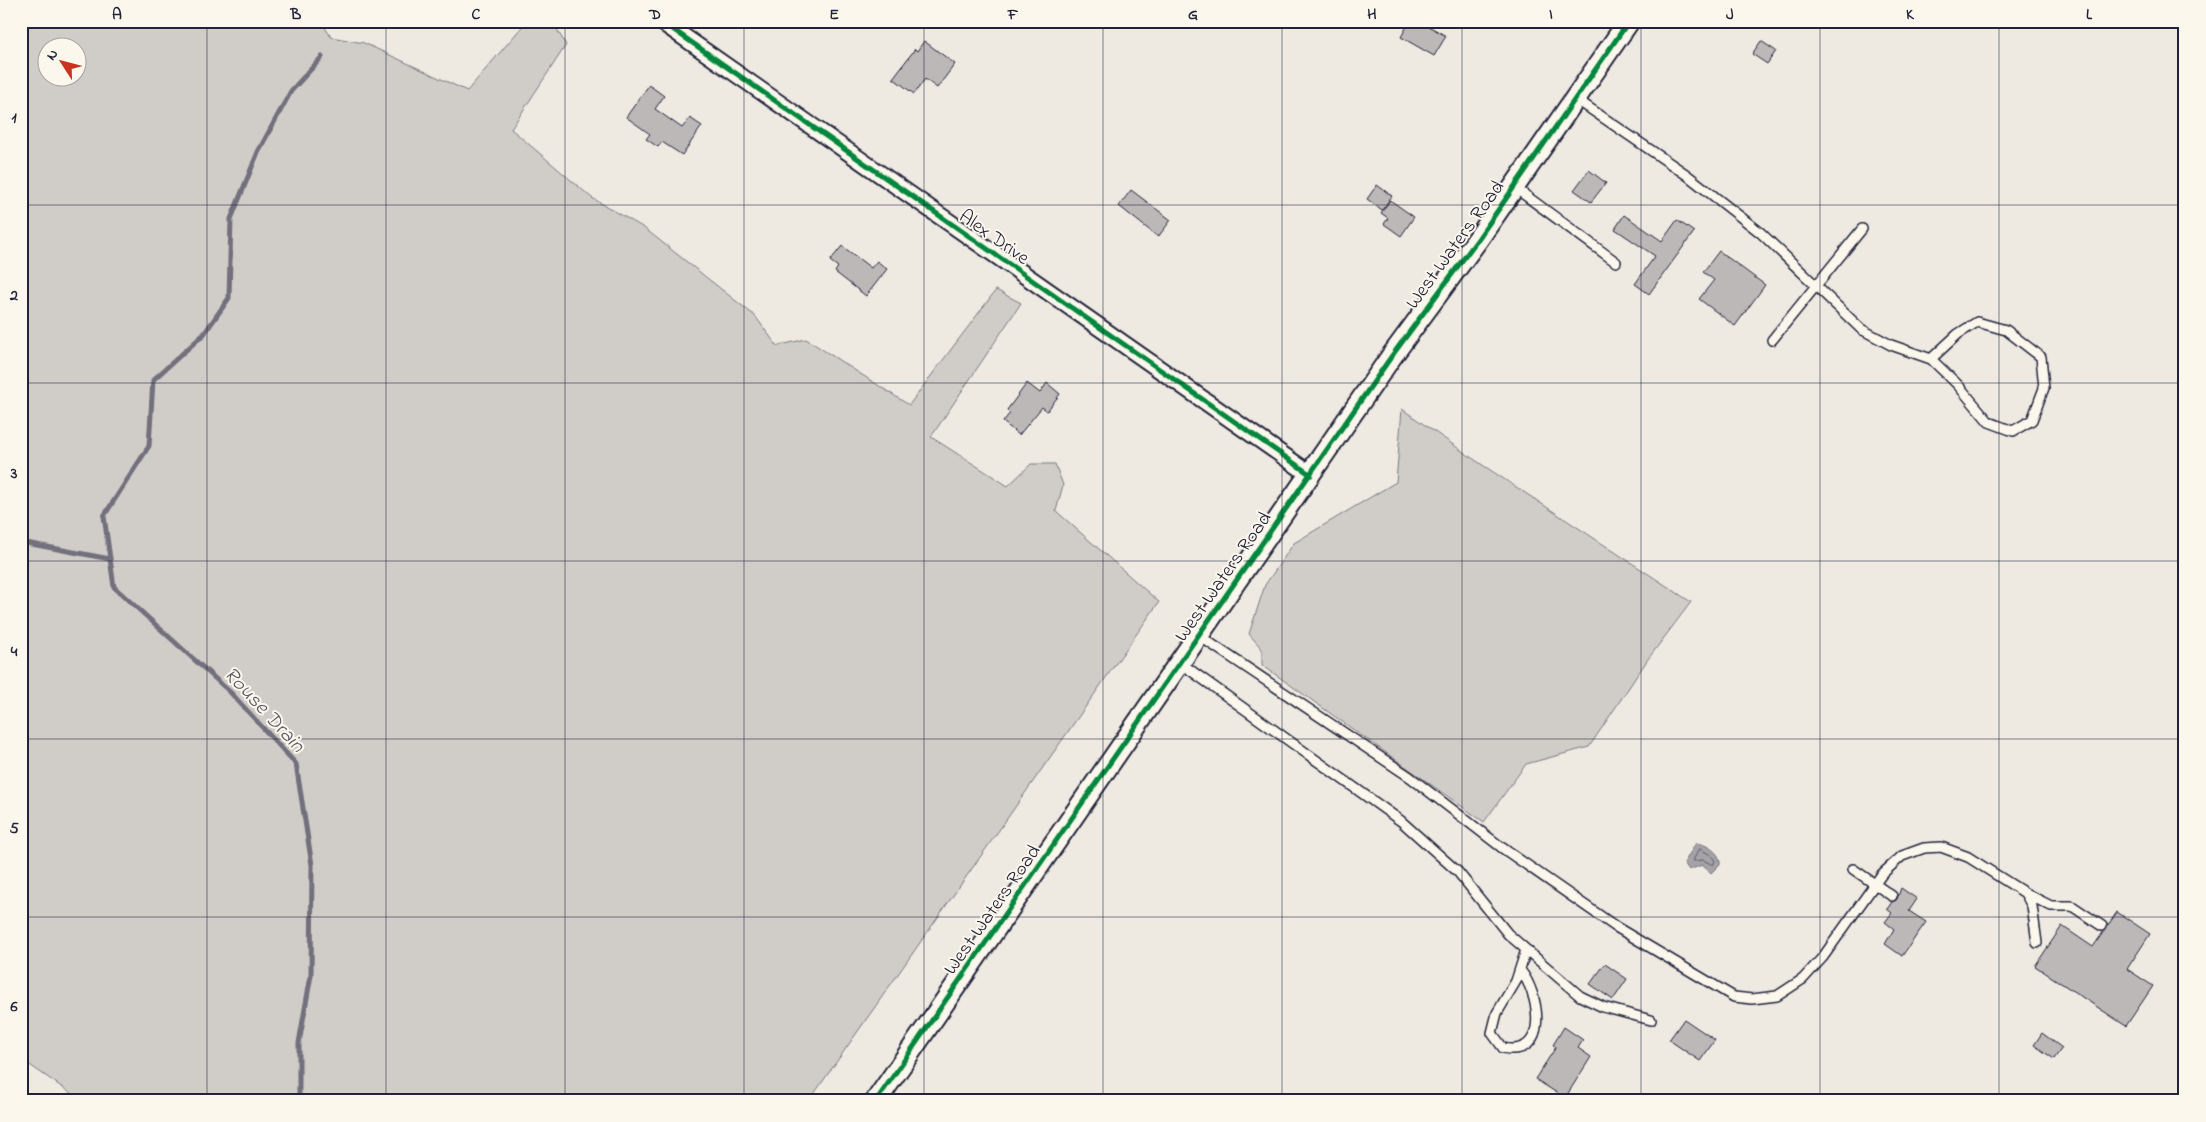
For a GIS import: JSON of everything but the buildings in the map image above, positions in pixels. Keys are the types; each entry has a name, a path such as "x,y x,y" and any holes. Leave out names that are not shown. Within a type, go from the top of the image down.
{"street":[{"name":"Alex Drive","path":"661,21 1311,475"},
{"name":"West Waters Road","path":"876,1101 1179,662 1629,21"}],"lane":[{"path":"1575,98 1644,143 1695,180 1762,233 1861,328 1891,345 1931,359 1958,385 1989,422 2013,431 2032,420 2044,388 2041,356 2006,330 1977,322 1958,334 1931,359"},
{"path":"1514,187 1616,262"},
{"path":"1772,340 1815,285 1862,230"},
{"path":"1198,635 1410,777 1501,846 1616,927 1734,997 1752,999 1777,996 1803,980 1823,957 1875,884 1902,856 1924,848 1941,848 1968,857 2025,893 2051,906 2072,906 2102,926"},
{"path":"1179,662 1408,827 1458,872 1508,934 1591,1003 1651,1020"},
{"path":"1853,869 1892,896"},
{"path":"2025,893 2032,906 2037,943"},
{"path":"1520,970 1527,979 1535,998 1536,1022 1533,1037 1527,1046 1514,1050 1503,1048 1492,1033 1496,1012 1520,970 1526,950"}],"shaded area":[{"path":"21,21 321,21 331,37 364,43 467,91 527,21 552,21 566,45 511,129 592,198 644,228 755,316 777,346 806,339 909,405 996,290 1021,303 931,437 1008,486 1031,464 1055,464 1063,485 1056,511 1159,602 809,1101 82,1101 21,1059"},
{"path":"1402,409 1475,460 1691,602 1648,659 1589,747 1526,764 1484,822 1262,665 1262,649 1249,634 1265,585 1294,543 1396,482"}],"water":[{"path":"1696,843 1709,847 1720,860 1720,864 1711,873 1702,865 1689,870 1684,863"}],"waterway":[{"name":"Rouse Drain","path":"299,1101 299,1043 311,975 312,865 296,764 230,692 114,587 104,516 149,446 153,380 204,334 229,298 231,219 258,152 291,91 322,57"},
{"name":"Rouse Drain","path":"21,542 110,559"}],"cycle path":[{"path":"661,21 1311,475"},
{"path":"876,1101 1391,357 1478,239 1629,21"}]}
